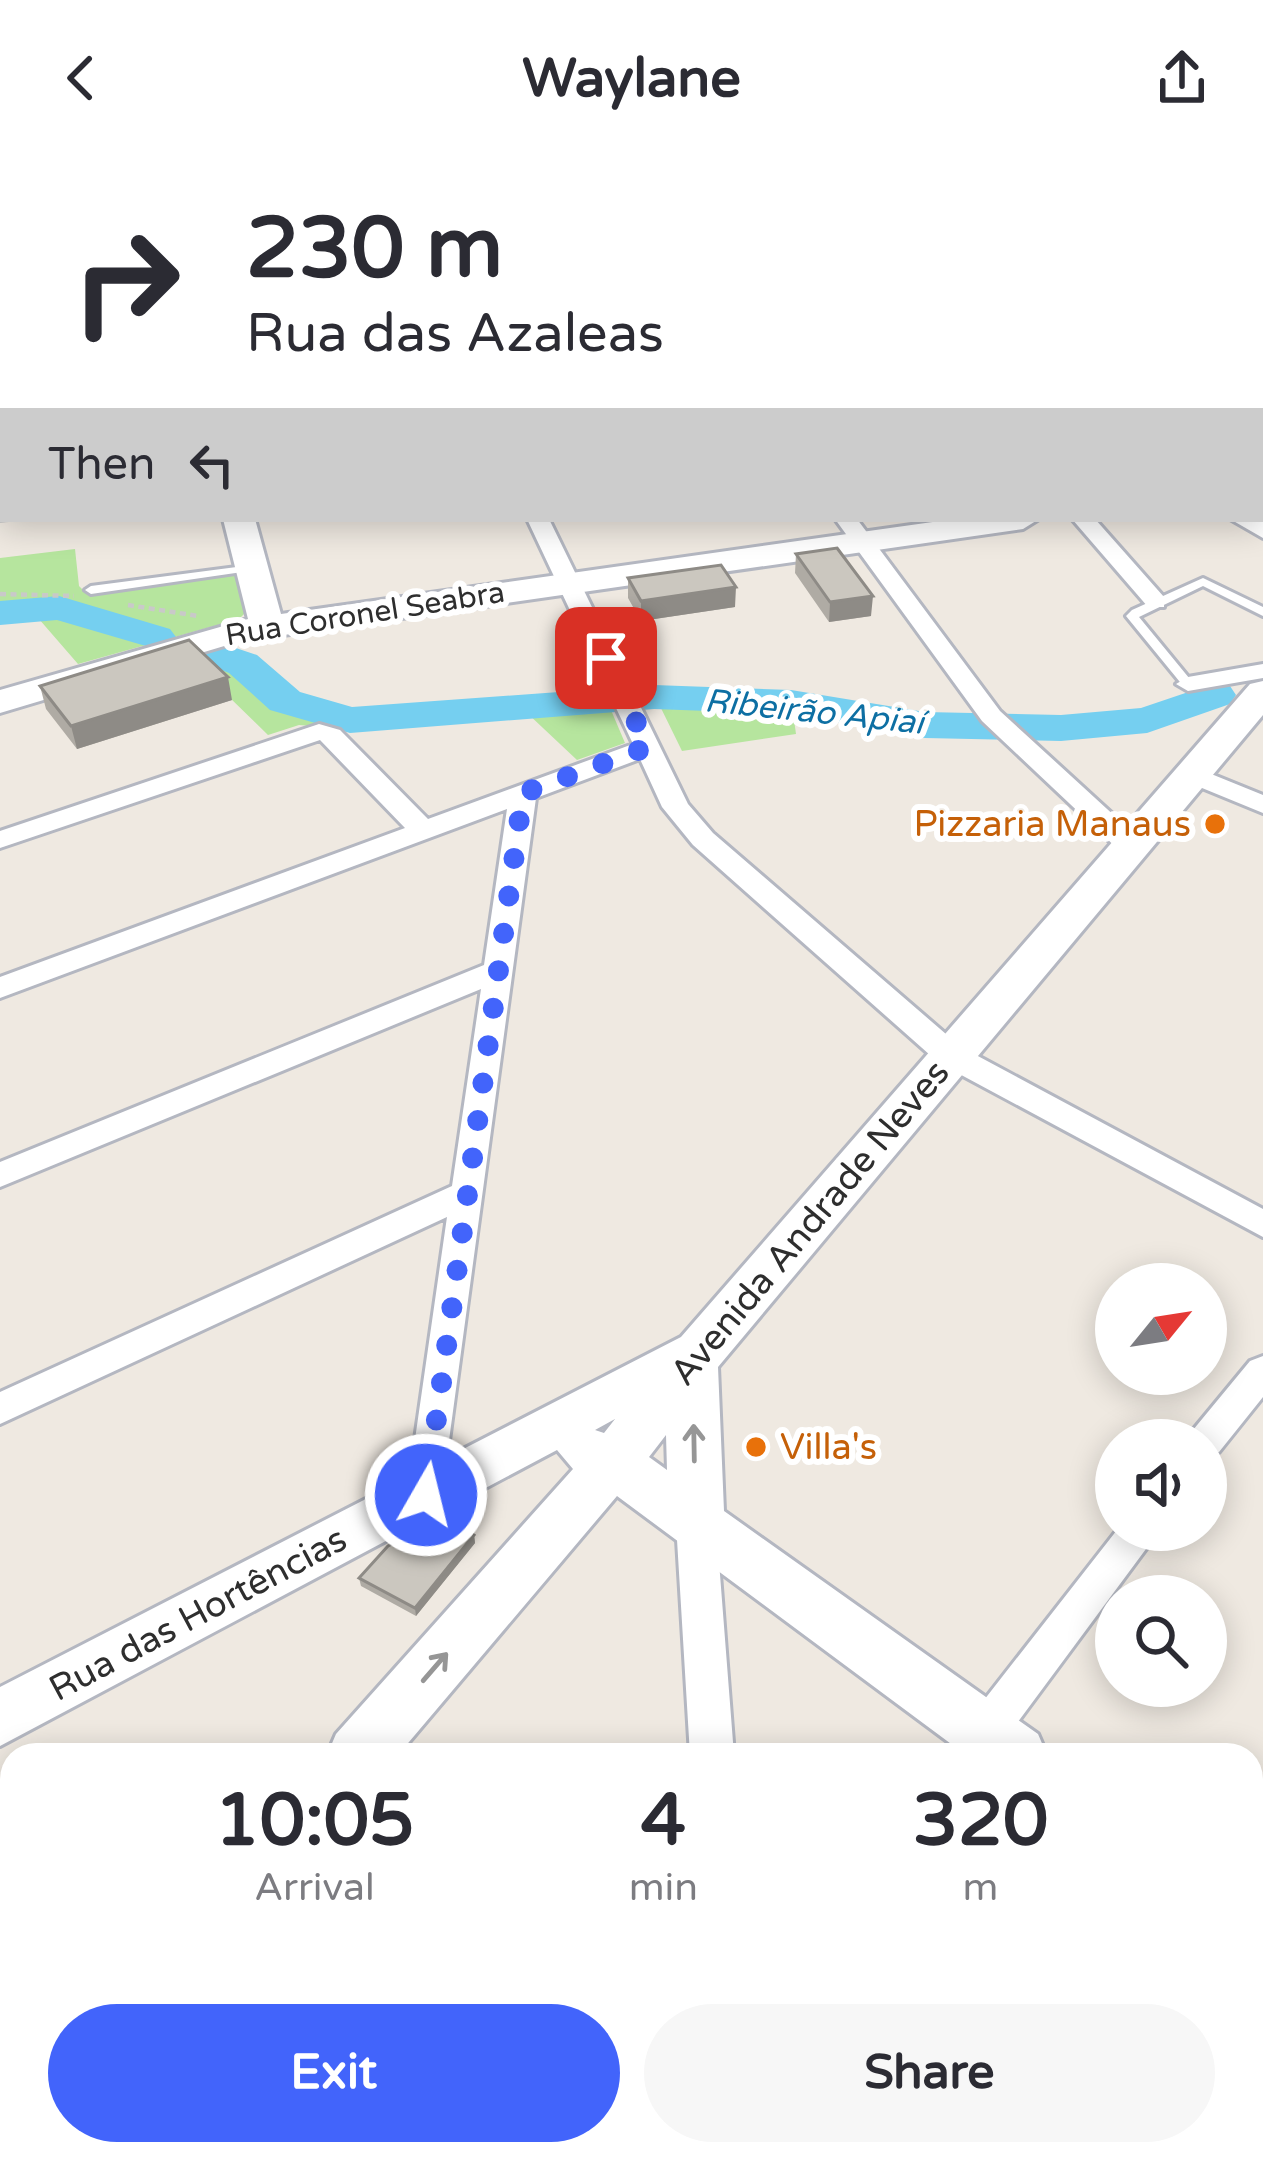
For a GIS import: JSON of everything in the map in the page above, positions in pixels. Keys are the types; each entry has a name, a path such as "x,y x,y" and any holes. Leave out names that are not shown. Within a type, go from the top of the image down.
{"main road":[{"path":"240,522 268,626"},
{"name":"Rua Coronel Seabra","path":"0,702 189,642 268,626 570,583 854,531 981,522"},
{"name":"Avenida Andrade Neves","path":"368,1743 613,1462 950,1055 1261,692"},
{"path":"696,1523 701,1351"},
{"name":"Rua das Hortências","path":"0,1718 701,1351"},
{"path":"520,1445 569,1442 613,1462 1001,1743"}],"street":[{"path":"540,522 676,807 703,839 950,1055 1263,1224"},
{"path":"1086,522 1156,602"},
{"path":"854,531 1000,726 1132,848"},
{"path":"1188,684 1261,692"},
{"path":"0,840 319,732 331,735 423,830"},
{"path":"0,988 648,747"},
{"path":"1194,775 1263,805"},
{"path":"426,1495 523,793"},
{"path":"0,1175 501,969"},
{"path":"0,1409 468,1192"},
{"path":"1224,1419 1263,1371"},
{"path":"696,1523 711,1743"},
{"path":"1001,1743 1127,1551"}],"lane":[{"path":"92,590 252,568"},
{"path":"1188,684 1132,616 1203,581 1263,612"}],"green space":[{"path":"75,549 79,586 87,594 236,574 246,612 239,619 78,664 32,611 55,605 0,609 0,558"},
{"path":"225,647 280,702 350,729 299,725 268,735 188,657"},
{"path":"658,702 792,705 796,734 682,751"},
{"path":"608,703 625,743 577,760 526,712"}],"building":[{"path":"837,548 873,596 830,602 796,554"},
{"path":"721,565 736,587 641,601 628,578"},
{"path":"189,640 228,677 71,726 40,686"},
{"path":"447,1516 474,1535 415,1608 359,1578 388,1546"}],"waterway":[{"name":"Ribeirão Apiaí","path":"0,613 59,608 156,637"},
{"name":"Ribeirão Apiaí","path":"212,652 243,664 285,701 350,720 654,697 791,702 925,725 1061,728 1147,720 1215,695"}],"place":[{"name":"Pizzaria Manaus","path":"1215,824"},
{"name":"Villa's","path":"756,1447"}],"route":[{"path":"426,1495 523,793 648,747 606,658"}]}
